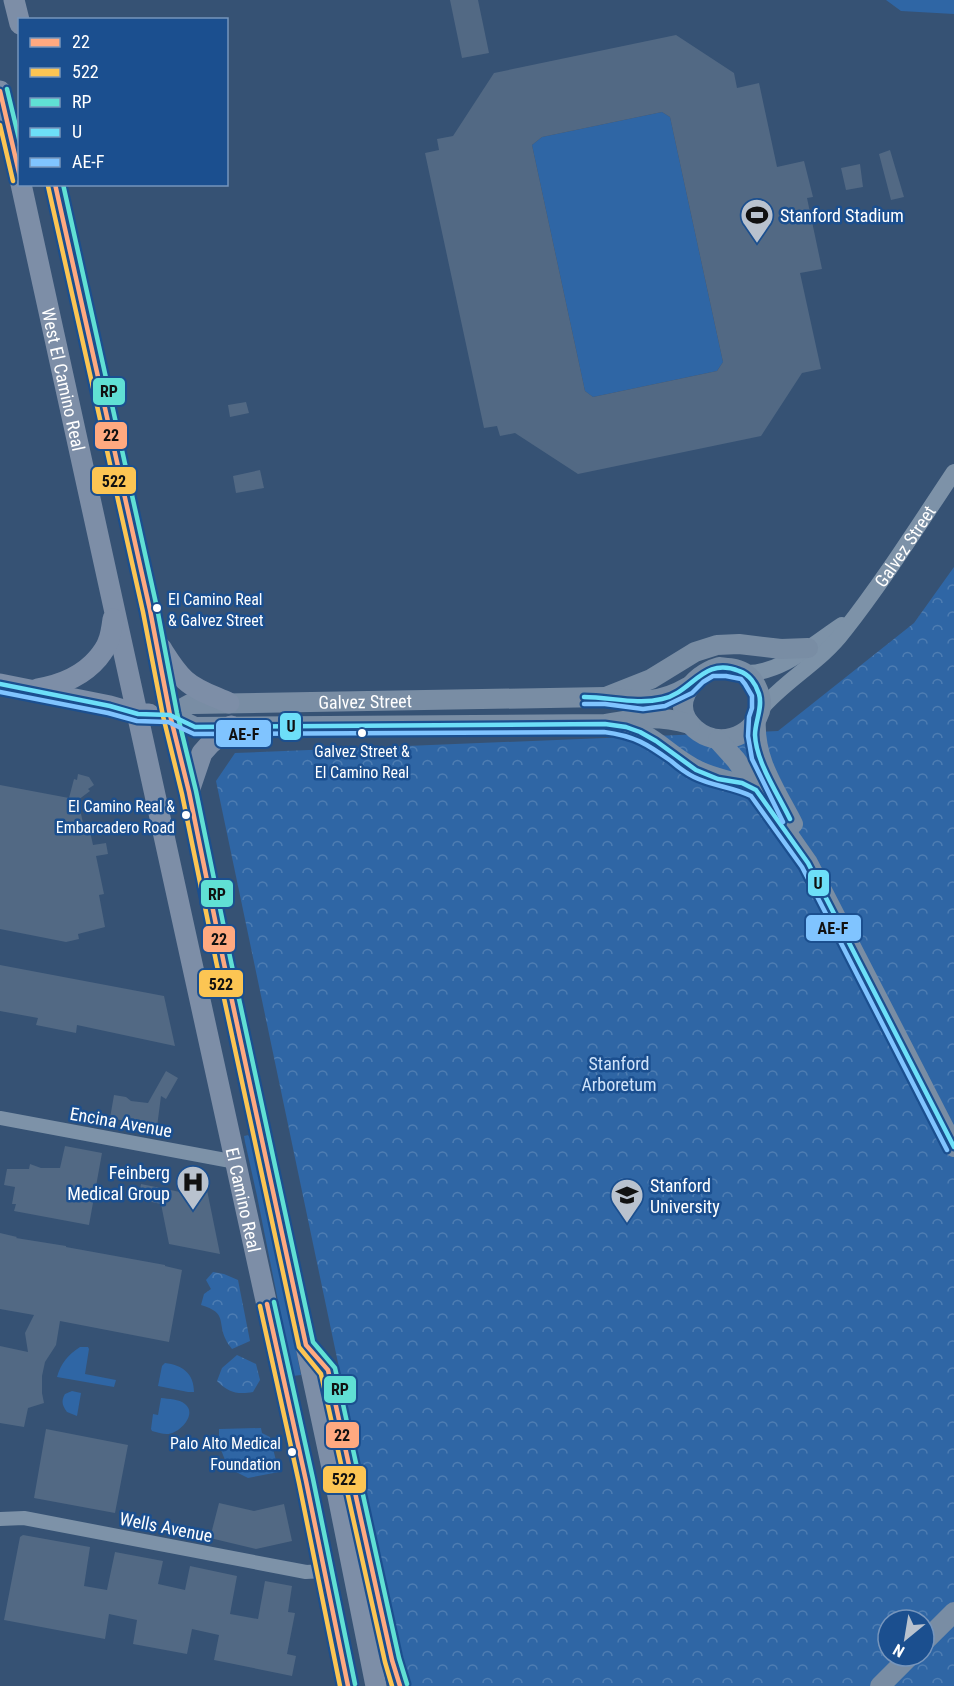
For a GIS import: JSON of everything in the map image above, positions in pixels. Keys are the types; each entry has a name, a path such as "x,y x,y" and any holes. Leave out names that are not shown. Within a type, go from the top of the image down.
{"main road":[{"path":"14,0 18,18"},
{"path":"0,91 18,170"},
{"name":"West El Camino Real","path":"21,186 138,714"},
{"name":"El Camino Real","path":"56,186 157,642 170,715 189,792 376,1686"},
{"path":"30,690 51,687 71,680 96,661 108,645 114,610"},
{"path":"157,642 187,682 229,703"},
{"path":"605,697 651,680 695,652 717,645 739,644 781,649 808,648"},
{"path":"758,714 740,734 733,738 718,740 704,735 690,724 686,716 684,698 688,687 698,676 711,669 735,669 745,673 756,686 759,694 758,714 755,736 759,757 803,844 808,863"},
{"path":"0,684 110,706 138,714 170,715"},
{"name":"Galvez Street","path":"170,715 190,704 605,697 643,702 664,699 688,687"},
{"name":"El Camino Real","path":"138,714 348,1686"},
{"name":"Galvez Street","path":"170,715 195,726 605,724 640,718 690,724"},
{"path":"605,724 640,732 696,770 718,779 742,783 756,790"},
{"path":"189,792 202,753 231,726"},
{"path":"718,740 736,760 808,863 954,1147"},
{"path":"306,1345 328,1370 392,1659 400,1686"},
{"path":"936,1630 954,1612"},
{"path":"880,1686 898,1668"}],"street":[{"name":"Galvez Street","path":"758,714 782,687 830,647 844,632 882,581 954,472"},
{"name":"Galvez Street","path":"745,673 780,666 853,618"},
{"name":"Encina Avenue","path":"0,1118 236,1162"},
{"name":"Wells Avenue","path":"0,1519 24,1518 306,1572 324,1571"}],"green space":[{"path":"886,0 954,0 954,14 901,11"},
{"path":"662,112 670,117 723,362 717,371 593,397 585,391 532,145 542,137"},
{"name":"Stanford Arboretum","path":"954,567 954,1686 408,1686 402,1668 216,781 235,753 778,731 914,623"},
{"path":"248,1135 265,1194 301,1375 293,1376 245,1142 244,1136"},
{"path":"213,1272 238,1280 250,1341 232,1349 223,1334 218,1315 215,1311 201,1305 204,1294 211,1289 206,1280"},
{"path":"80,1347 89,1349 85,1374 116,1380 114,1387 57,1377 66,1360"},
{"path":"237,1355 256,1364 260,1380 253,1392 233,1392 217,1381 222,1368"},
{"path":"165,1363 186,1371 192,1380 194,1392 158,1386 162,1366"},
{"path":"72,1391 81,1393 77,1416 67,1412 63,1403 65,1394"},
{"path":"161,1398 180,1401 188,1408 188,1418 185,1423 172,1433 161,1433 151,1429 153,1414 158,1415"},
{"path":"261,1428 262,1433 270,1437 279,1472 248,1478 234,1471 225,1460 219,1445 219,1429"}],"building":[{"path":"450,0 478,0 489,53 462,58"},
{"name":"Stanford Stadium","path":"676,35 734,73 737,88 759,83 777,167 804,161 813,197 807,198 822,269 800,273 821,369 802,373 761,436 578,474 515,433 500,436 497,426 484,428 425,153 439,150 437,139 453,136 494,73","holes":["662,112 670,117 723,362 717,371 593,397 585,391 532,145 542,137"]},
{"path":"890,150 904,197 891,200 879,154"},
{"path":"860,164 863,187 846,190 841,168"},
{"path":"246,402 249,413 230,417 228,405"},
{"path":"260,470 264,488 236,493 233,476"},
{"path":"78,774 89,777 94,785 78,800 83,823 88,822 93,845 106,843 108,854 96,856 104,894 99,895 105,927 78,934 79,939 66,942 0,929 0,785 69,798 74,779 77,780"},
{"path":"0,965 164,996 175,1046 77,1025 76,1033 36,1025 38,1018 0,1011"},
{"path":"166,1071 178,1078 166,1099 161,1096 157,1127 110,1118 114,1095 126,1097 131,1101 148,1103"},
{"path":"65,1146 102,1153 89,1225 14,1211 16,1204 12,1204 15,1187 4,1185 7,1169 29,1169 30,1164 41,1168 60,1168"},
{"path":"141,1184 185,1193 192,1187 207,1190 220,1254 169,1244 161,1204 138,1199"},
{"path":"0,1233 182,1270 169,1342 60,1321 56,1345 45,1362 42,1376 44,1403 28,1408 24,1427 0,1423 0,1346 28,1352 25,1333 34,1315 0,1309"},
{"path":"46,1429 128,1445 115,1513 34,1498"},
{"path":"219,1503 254,1511 284,1504 292,1541 256,1549 210,1538"},
{"path":"23,1535 90,1547 84,1586 107,1590 115,1552 163,1561 158,1584 185,1590 190,1566 237,1576 230,1614 258,1619 265,1581 292,1586 288,1612 295,1613 287,1654 296,1656 292,1676 214,1660 219,1635 192,1629 187,1654 133,1644 137,1620 109,1614 105,1639 4,1620 20,1537"}],"transit line":[{"name":"RP","path":"7,89 18,135"},
{"name":"22","path":"0,91 18,168"},
{"name":"522","path":"0,125 13,181"},
{"name":"522","path":"48,186 143,612 163,716 182,794 299,1347 321,1374 392,1686"},
{"name":"22","path":"55,186 150,610 170,715 189,792 306,1345 328,1370 392,1660 400,1686"},
{"name":"RP","path":"63,186 157,608 177,713 196,791 313,1342 335,1368 399,1658 407,1684"},
{"name":"U","path":"584,697 653,701 682,690 698,677 716,668 743,672 752,680 759,694 760,704 755,730 759,756 790,819"},
{"name":"AE-F","path":"584,704 643,709 665,706 692,693 713,676 741,679 752,696 748,736 752,759 783,822"},
{"name":"U","path":"0,684 110,706 138,714 170,715 195,727 605,724 640,732 696,770 718,779 742,783 756,790 808,863 954,1147"},
{"name":"AE-F","path":"0,692 108,713 137,721 168,722 194,734 604,732 640,742 694,777 751,796 802,867 947,1150"},
{"name":"RP","path":"274,1302 355,1684"},
{"name":"22","path":"267,1304 348,1686"},
{"name":"522","path":"260,1306 340,1686"}],"place":[{"name":"Stanford Stadium","path":"757,244"},
{"name":"El Camino Real & Galvez Street","path":"157,608"},
{"name":"Galvez Street & El Camino Real","path":"362,733"},
{"name":"El Camino Real & Embarcadero Road","path":"186,815"},
{"name":"Feinberg Medical Group","path":"193,1211"},
{"name":"Stanford University","path":"627,1224"},
{"name":"Palo Alto Medical Foundation","path":"292,1452"}]}
